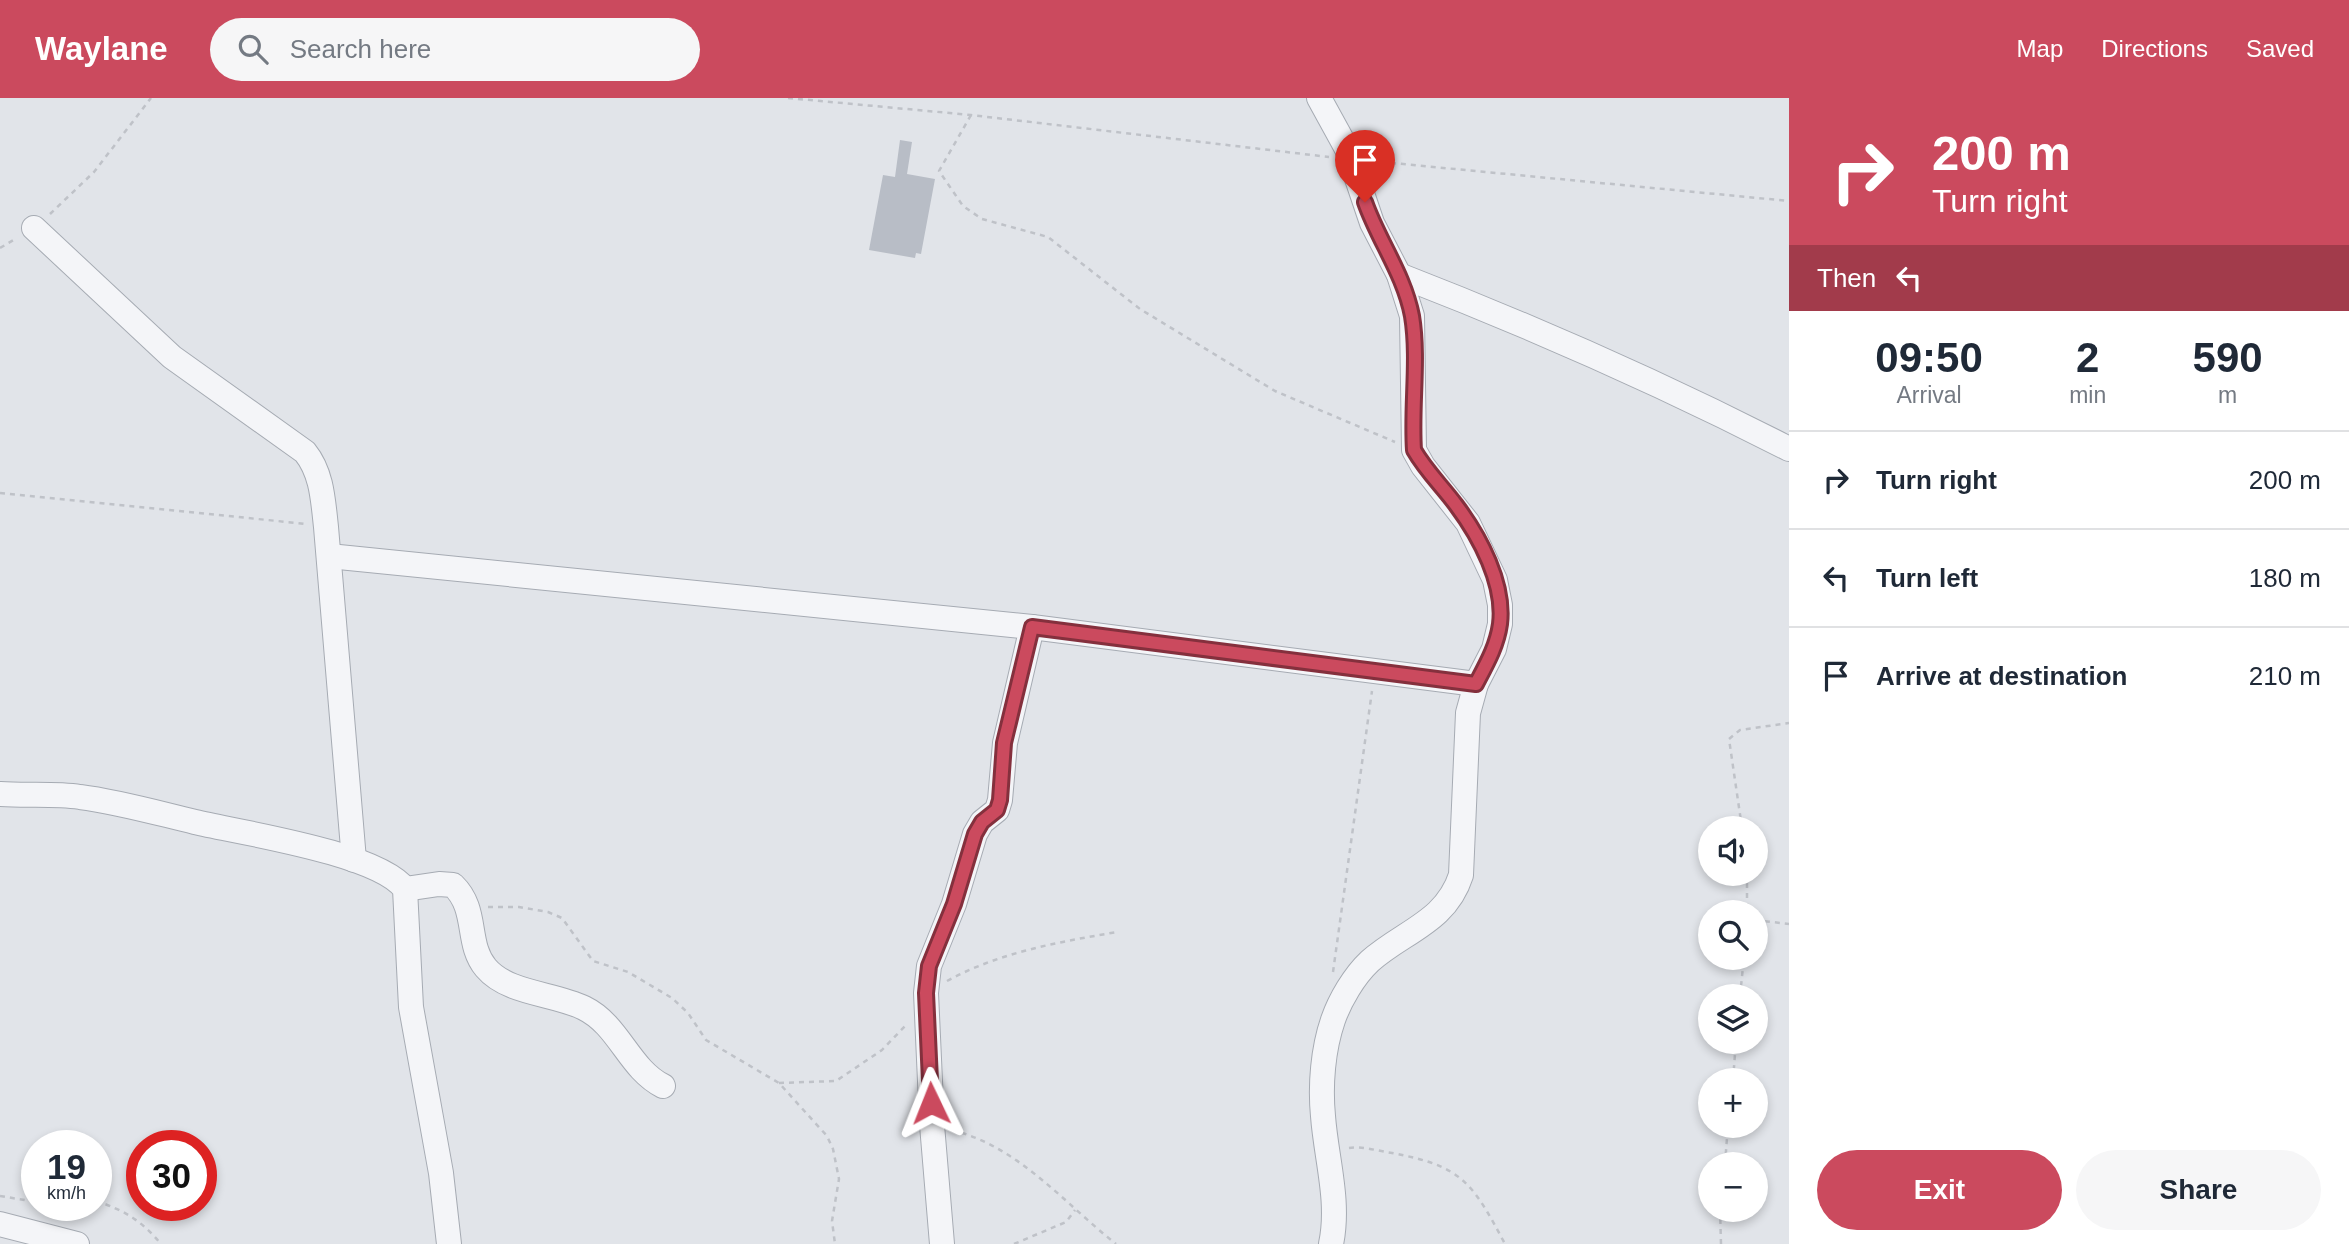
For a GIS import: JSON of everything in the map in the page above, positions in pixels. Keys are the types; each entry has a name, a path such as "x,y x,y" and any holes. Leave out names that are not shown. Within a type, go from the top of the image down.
{"street":[{"path":"1320,98 1350,159 1372,223 1399,275 1412,316 1414,450 1423,466 1468,523 1494,580 1500,624 1494,649 1476,684 1468,713 1458,884 1448,904 1434,917 1369,962 1354,979 1333,1018 1323,1076 1323,1116 1334,1205 1331,1244"},
{"path":"34,228 172,357 305,452 314,462 320,480 327,527 354,860"},
{"path":"1399,275 1590,351 1642,379 1709,407 1789,449"},
{"path":"329,556 1032,627 1476,684"},
{"path":"942,1244 932,1125 926,999 929,966 954,904 970,848 982,822 997,810 1004,743 1032,627"},
{"path":"0,794 78,796 306,846 354,860 398,879 405,890 411,1007 441,1173 449,1244"},
{"path":"405,890 439,884 453,885 469,906 478,956 485,968 497,978 584,1008 594,1014 603,1020 649,1079 663,1086"},
{"path":"0,1224 77,1244"}],"path":[{"path":"0,248 34,228 94,172 151,98"},
{"path":"788,98 971,115 1350,159 1789,201"},
{"path":"971,115 939,172 963,206 982,219 1048,237 1140,309 1290,400 1414,450"},
{"path":"0,493 327,527"},
{"path":"1333,983 1333,959 1375,670"},
{"path":"1740,816 1727,746 1729,739 1740,730 1789,723"},
{"path":"469,906 519,907 562,918 593,961 628,972 672,998 688,1013 706,1040 779,1083 827,1136 833,1149 839,1179 832,1222 835,1244"},
{"path":"1768,922 1789,924"},
{"path":"779,1083 829,1083 844,1076 882,1050 926,999 957,976 1007,956 1050,944 1117,932"},
{"path":"932,1125 972,1135 994,1145 1042,1180 1116,1244"},
{"path":"1329,1154 1356,1147 1438,1162 1467,1184 1484,1206 1505,1244"},
{"path":"0,1196 21,1199"},
{"path":"112,1206 123,1209 147,1228 160,1244"},
{"path":"1014,1244 1066,1222 1075,1210"},
{"path":"1720,1222 1721,1244"}],"building":[{"path":"900,140 912,142 907,174 935,179 921,254 916,253 915,258 869,250 883,175 895,177"}],"route":[{"path":"931,1103 926,993 929,966 954,904 975,834 982,822 997,810 1004,743 1032,627 1476,684 1494,649 1500,624 1500,605 1481,545 1455,503 1423,466 1414,450 1412,316 1399,275 1372,223 1365,202"}]}
